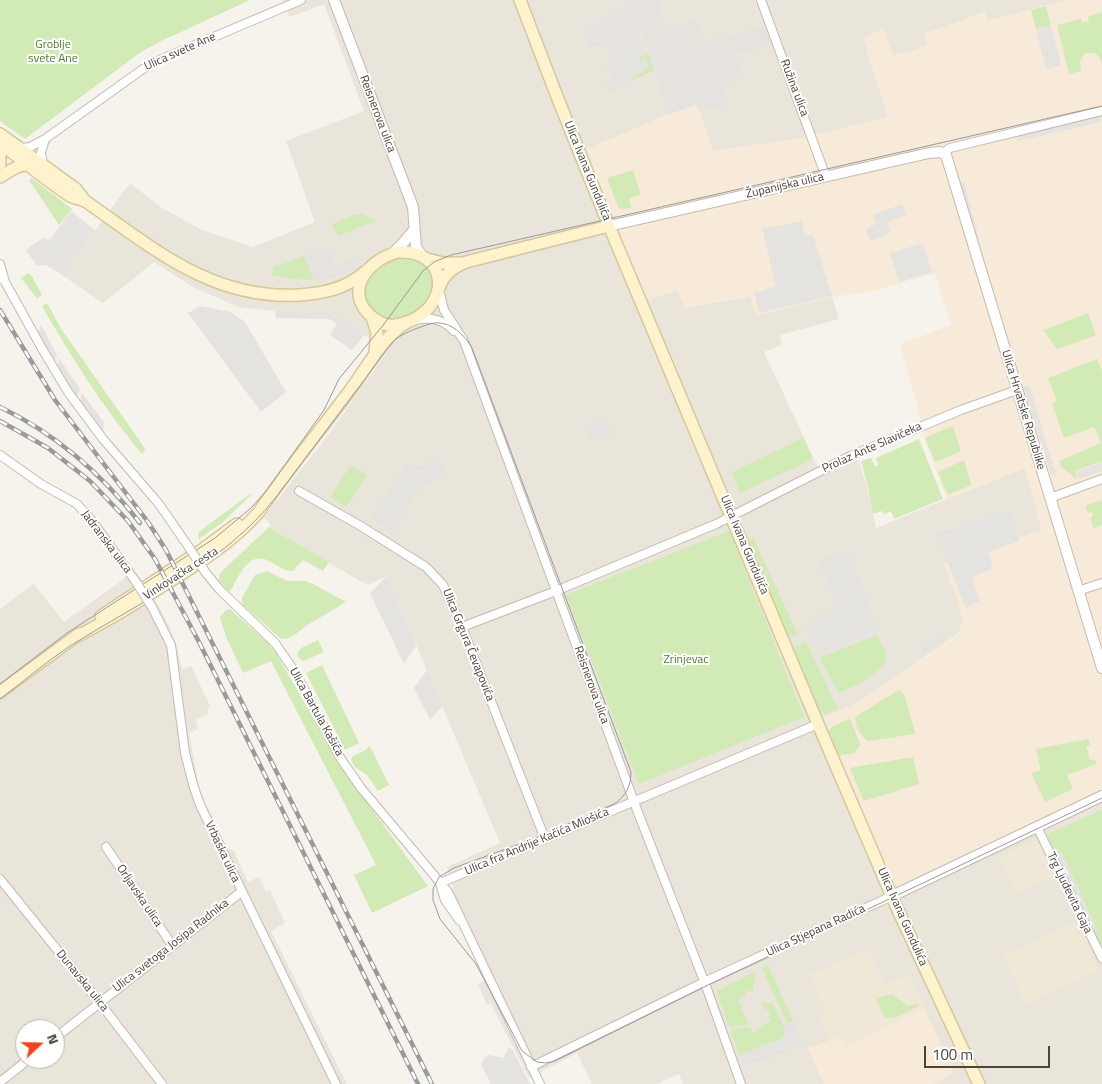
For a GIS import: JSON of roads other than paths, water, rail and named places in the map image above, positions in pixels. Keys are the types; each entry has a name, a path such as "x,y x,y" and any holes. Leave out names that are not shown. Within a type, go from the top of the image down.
{"main road":[{"name":"Ulica Ivana Gundulića","path":"520,0 609,226 818,724 892,896 979,1084"},
{"path":"0,134 20,148 37,165"},
{"path":"0,143 76,189 85,201 159,253 211,281 268,295 303,295 335,290 354,281 375,262 392,254 405,252 424,258 436,272 439,288 432,306 410,321 397,325 386,325 372,317 363,304 350,294 335,290"},
{"path":"0,149 0,164"},
{"path":"0,177 24,165 37,165"},
{"name":"Županijska ulica","path":"424,258 443,263 466,262 609,226"},
{"name":"Županijska ulica","path":"439,288 450,270 466,262"},
{"path":"363,304 360,294 360,283 366,271"},
{"name":"Vinkovačka cesta","path":"372,317 377,332 374,356"},
{"name":"Vinkovačka cesta","path":"0,692 113,608 214,542 252,513 272,493 350,391 387,337 410,321"}],"street":[{"name":"Ulica svete Ane","path":"20,148 30,147 45,139 150,64 301,0"},
{"name":"Reisnerova ulica","path":"334,0 413,207 416,247 424,258"},
{"name":"Ružina ulica","path":"761,0 826,177"},
{"name":"Županijska ulica","path":"609,226 929,153 943,153 950,148 1102,111"},
{"path":"37,165 45,139"},
{"name":"Ulica Hrvatske Republike","path":"943,153 949,162 1102,668"},
{"path":"392,254 414,230"},
{"name":"Ulica Bartula Kašića","path":"0,264 3,279 68,392 103,439 169,518 206,573 220,590 264,631 281,651 346,767 371,802 451,898 540,1084"},
{"name":"Reisnerova ulica","path":"439,288 440,300 444,310 464,341 633,801 742,1084"},
{"path":"410,321 428,318 440,320 450,326 464,341"},
{"name":"Prolaz Ante Slavičeka","path":"732,517 850,456 961,410 1017,390"},
{"name":"Jadranska ulica","path":"0,455 41,484 77,504 93,522 152,606"},
{"path":"1050,498 1102,479"},
{"name":"Ulica Grgura Čevapovića","path":"299,491 359,525 431,571 443,584 462,627 545,839"},
{"path":"462,627 556,591 732,517"},
{"path":"1078,591 1102,583"},
{"name":"Vrbaska ulica","path":"152,606 171,645 185,753 201,807 336,1084"},
{"path":"633,801 818,724"},
{"name":"Ulica Stjepana Radića","path":"532,1067 704,982 892,896 1102,796"},
{"name":"Ulica fra Andrije Kačića Miošića","path":"440,883 633,801"},
{"name":"Trg Ljudevita Gaja","path":"1037,826 1102,958"},
{"name":"Orljavska ulica","path":"106,847 172,945"},
{"name":"Dunavska ulica","path":"0,879 100,1003 162,1084"},
{"name":"Ulica svetoga Josipa Radnika","path":"65,1030 241,892"},
{"path":"0,1083 17,1069"}],"tram line":[{"path":"0,684 67,633 215,538 251,508 267,490 324,410 339,379 384,324 423,271 434,262 451,255 1102,106"},
{"path":"0,699 70,646 180,580 232,542 255,521 276,497 392,343 415,329 432,323 440,323 456,330 472,348 631,772 627,790 622,798 614,804 533,839 454,868 439,877 433,889 433,900 440,919 476,964 522,1051 537,1062 555,1061 706,986 1102,798"}],"railway":[{"path":"0,310 55,400 148,522 166,550 432,1084"},
{"path":"0,407 40,430 77,457 110,488 140,523"},
{"path":"0,421 48,448 90,481 128,521 155,559 200,644 418,1084"}],"park label":[{"name":"Groblje svete Ane","path":"53,52"},
{"name":"Zrinjevac","path":"686,660"}]}
